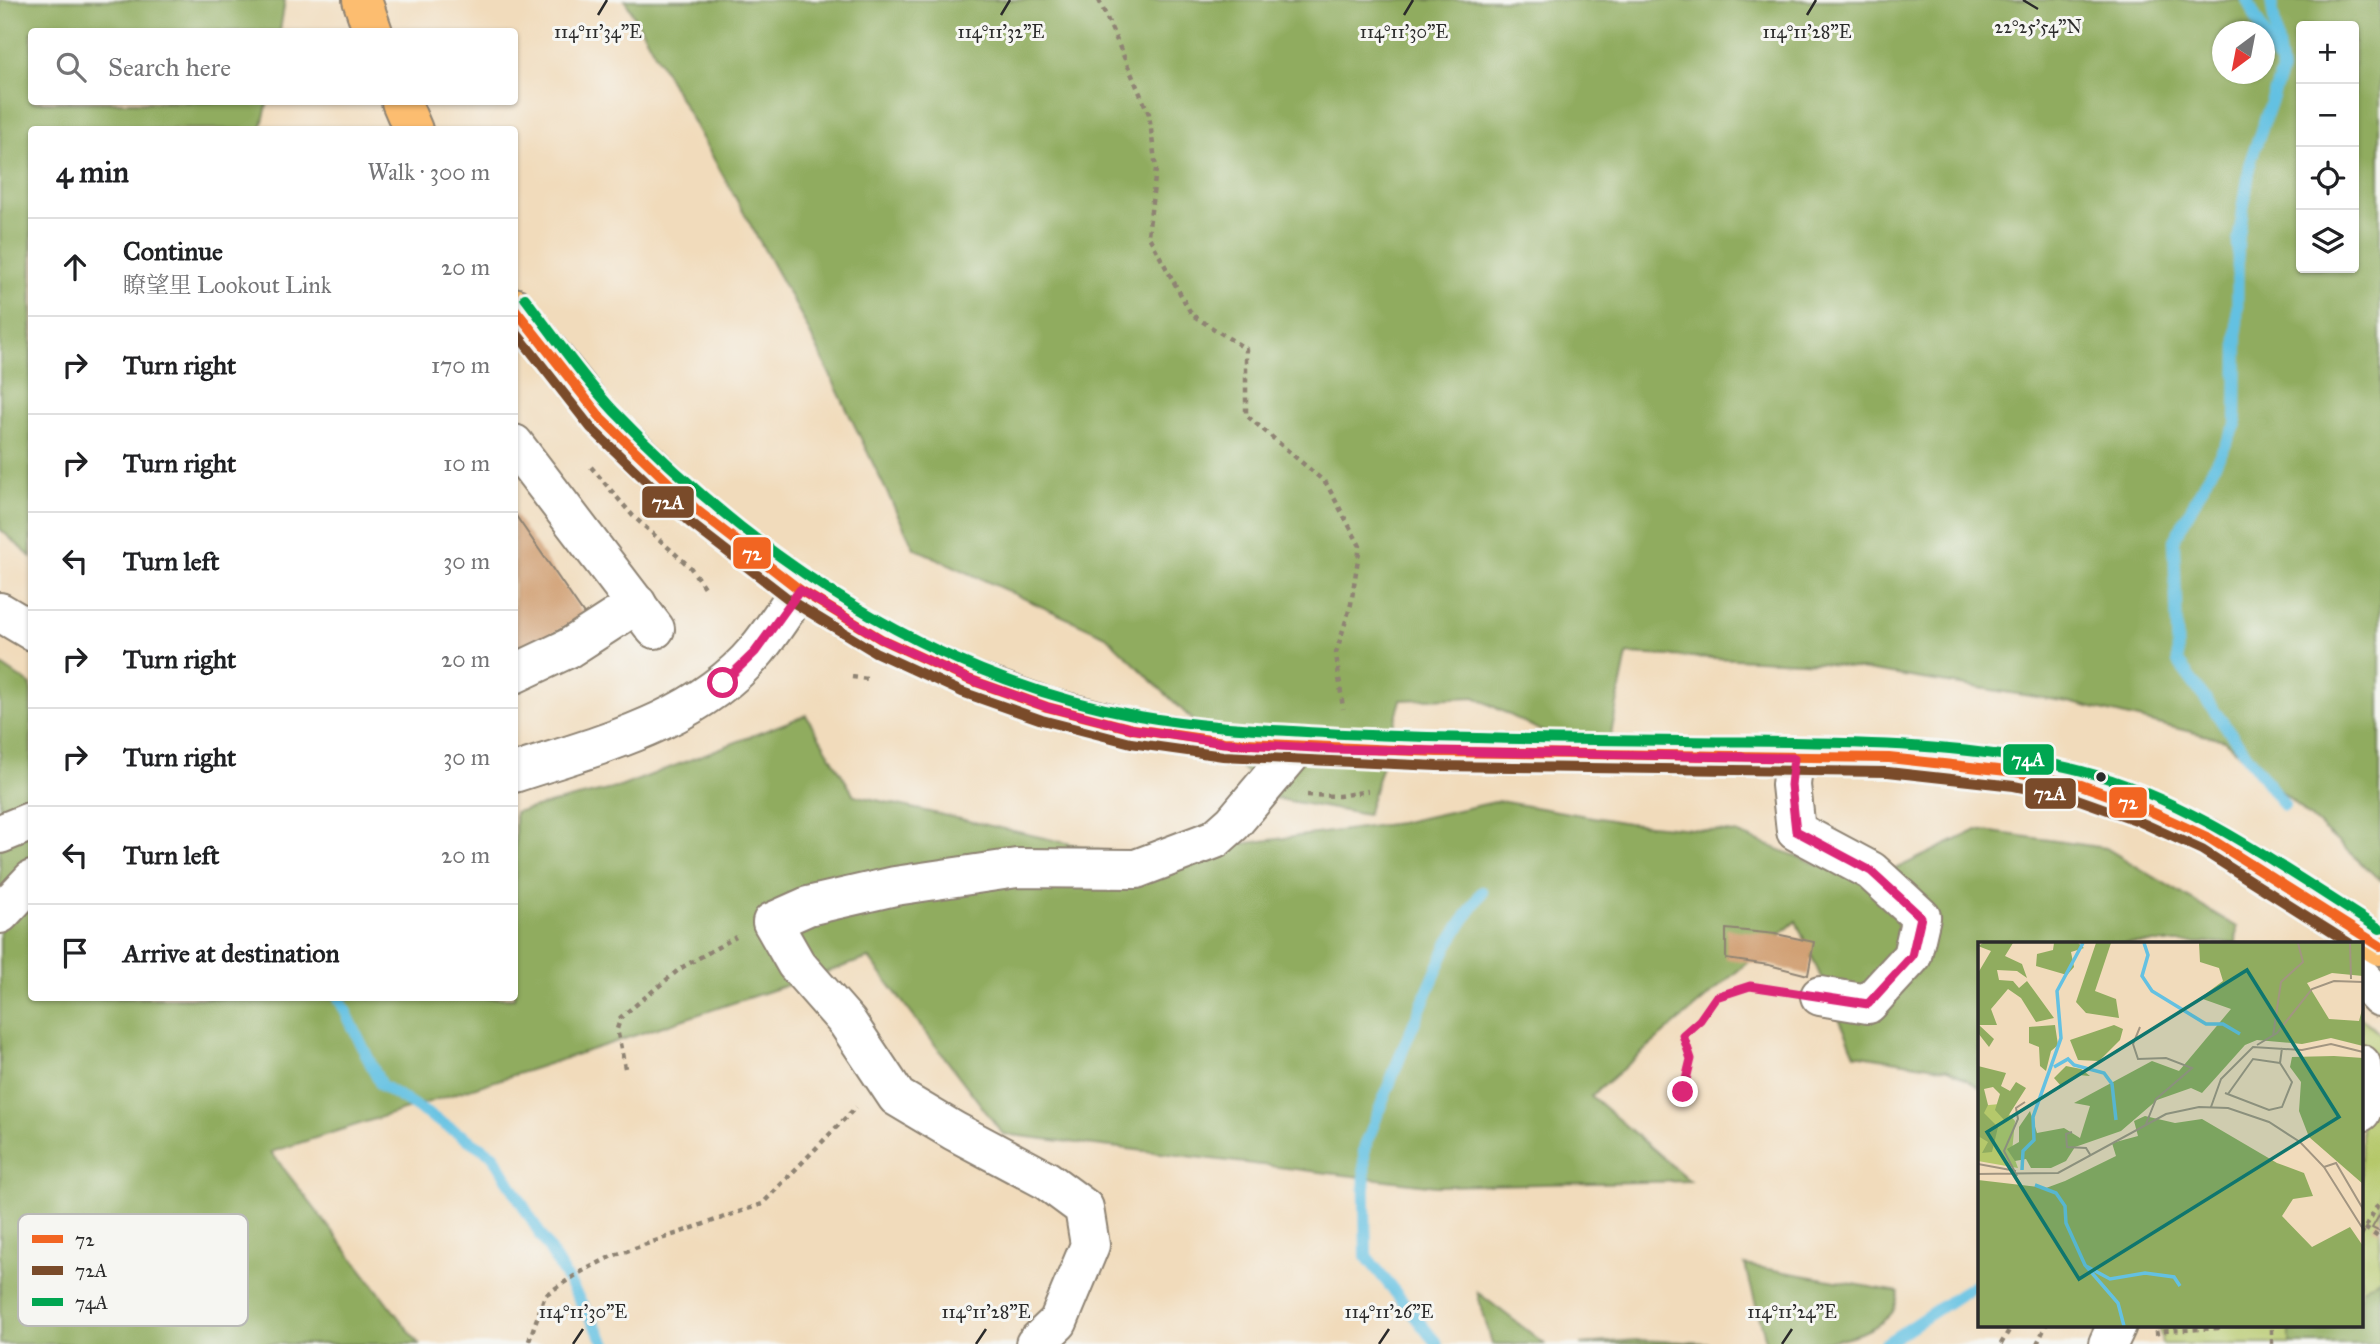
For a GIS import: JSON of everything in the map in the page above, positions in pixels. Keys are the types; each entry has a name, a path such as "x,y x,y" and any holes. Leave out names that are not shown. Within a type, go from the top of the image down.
{"main road":[{"path":"362,0 372,28"},
{"path":"402,105 411,126"},
{"path":"518,312 601,418 699,512 800,590 881,639 968,679 1047,707 1133,729 1224,743 1437,752 1889,758 2016,772 2081,785 2141,807 2209,838 2367,942"}],"street":[{"path":"518,449 645,616 518,672"},
{"path":"518,772 623,737 684,710 723,683 755,652 800,590"},
{"path":"0,612 28,629"},
{"path":"1035,1344 1058,1322 1090,1245 1084,1208 1046,1180 897,1097 847,1023 796,964 772,922 808,906 895,886 1017,868 1136,869 1215,839 1233,822 1298,746"},
{"path":"1794,758 1791,785 1796,831 1871,871 1921,917 1912,956 1868,1004 1820,996"},
{"path":"0,834 28,823"},
{"path":"0,914 28,884"},
{"path":"2362,979 2380,998"},
{"path":"2362,1071 2366,1098 2362,1109"}],"path":[{"path":"1099,0 1149,114 1156,169 1148,235 1192,315 1246,349 1246,415 1326,482 1360,546 1352,604 1336,653 1345,721"},
{"path":"625,1068 617,1029 621,1017 681,968 739,936 772,922"},
{"path":"1683,1092 1691,1059 1683,1035 1700,1020 1716,997 1750,986 1820,996"},
{"path":"528,1341 545,1295 579,1273 612,1256 762,1203 884,1078"},
{"path":"2362,1233 2380,1201"},
{"path":"2365,1228 2380,1238"},
{"path":"2000,1344 2011,1326"},
{"path":"2036,1344 2045,1326"},
{"path":"2111,1337 2130,1341 2166,1331 2218,1326"},
{"path":"2272,1326 2272,1344"}],"green space":[{"path":"0,0 285,0 280,28 28,28 28,105 267,105 262,126 28,126 28,554 0,529"},
{"path":"625,0 2380,0 2380,880 2224,740 2068,702 1822,663 1627,654 1605,764 1475,697 1401,700 1367,815 1273,798 1106,636 914,548 802,317"},
{"path":"0,664 28,683 28,1001 518,1001 518,811 620,787 806,715 854,795 1133,858 1399,823 1499,801 1628,823 1736,833 1866,883 1977,830 2106,848 2237,927 2236,942 1978,942 1978,1086 1948,1069 1855,1054 1796,921 1591,1096 1690,1181 1436,1186 1003,1134 869,958 271,1152 419,1344 0,1344"},
{"path":"2362,1018 2380,1035 2380,1344 2162,1344 2159,1326 2362,1326"},
{"path":"1745,1265 1899,1292 1892,1313 1866,1331 1834,1340 1767,1344"},
{"path":"2380,1279 2380,1344 2290,1344 2290,1331 2298,1326 2362,1326 2362,1289"},
{"path":"1477,1292 1545,1344 1492,1344"},
{"path":"1638,1340 1709,1343 1709,1344 1581,1344"}],"building":[{"path":"518,519 585,616 518,653"},
{"path":"1726,929 1776,934 1814,942 1808,975 1769,965 1726,959"},
{"path":"2380,1214 2380,1232 2372,1228"}],"waterway":[{"path":"2247,0 2258,21"},
{"path":"2271,0 2282,71 2251,159 2238,242 2236,425 2174,540 2178,662 2284,805"},
{"path":"2275,56 2277,60"},
{"path":"1437,1344 1366,1256 1364,1149 1448,944 1482,892"},
{"path":"340,1001 381,1085 493,1155 606,1344"},
{"path":"1885,1344 1978,1283"}],"transit line":[{"name":"74A","path":"525,298 579,370 614,411 669,465 727,516 789,563 853,605 921,642 991,674 1064,698 1139,716 1216,726 1471,738 1884,744 2034,760 2122,783 2161,799 2237,839 2380,929"},
{"name":"72","path":"518,313 601,418 699,512 800,590 881,639 968,679 1047,707 1133,729 1224,742 1437,752 1889,758 2016,772 2081,785 2141,807 2209,838 2380,946"},
{"name":"72A","path":"518,335 591,428 689,522 791,601 875,652 962,692 1042,720 1131,743 1223,756 1437,766 1888,772 2014,786 2077,799 2136,820 2202,850 2347,942"}],"route":[{"path":"723,683 755,652 800,590 881,639 968,679 1047,707 1133,729 1224,743 1333,749 1794,758 1791,785 1796,831 1871,871 1921,917 1912,956 1868,1004 1750,986 1716,997 1700,1020 1683,1035 1691,1059 1683,1092"}]}
